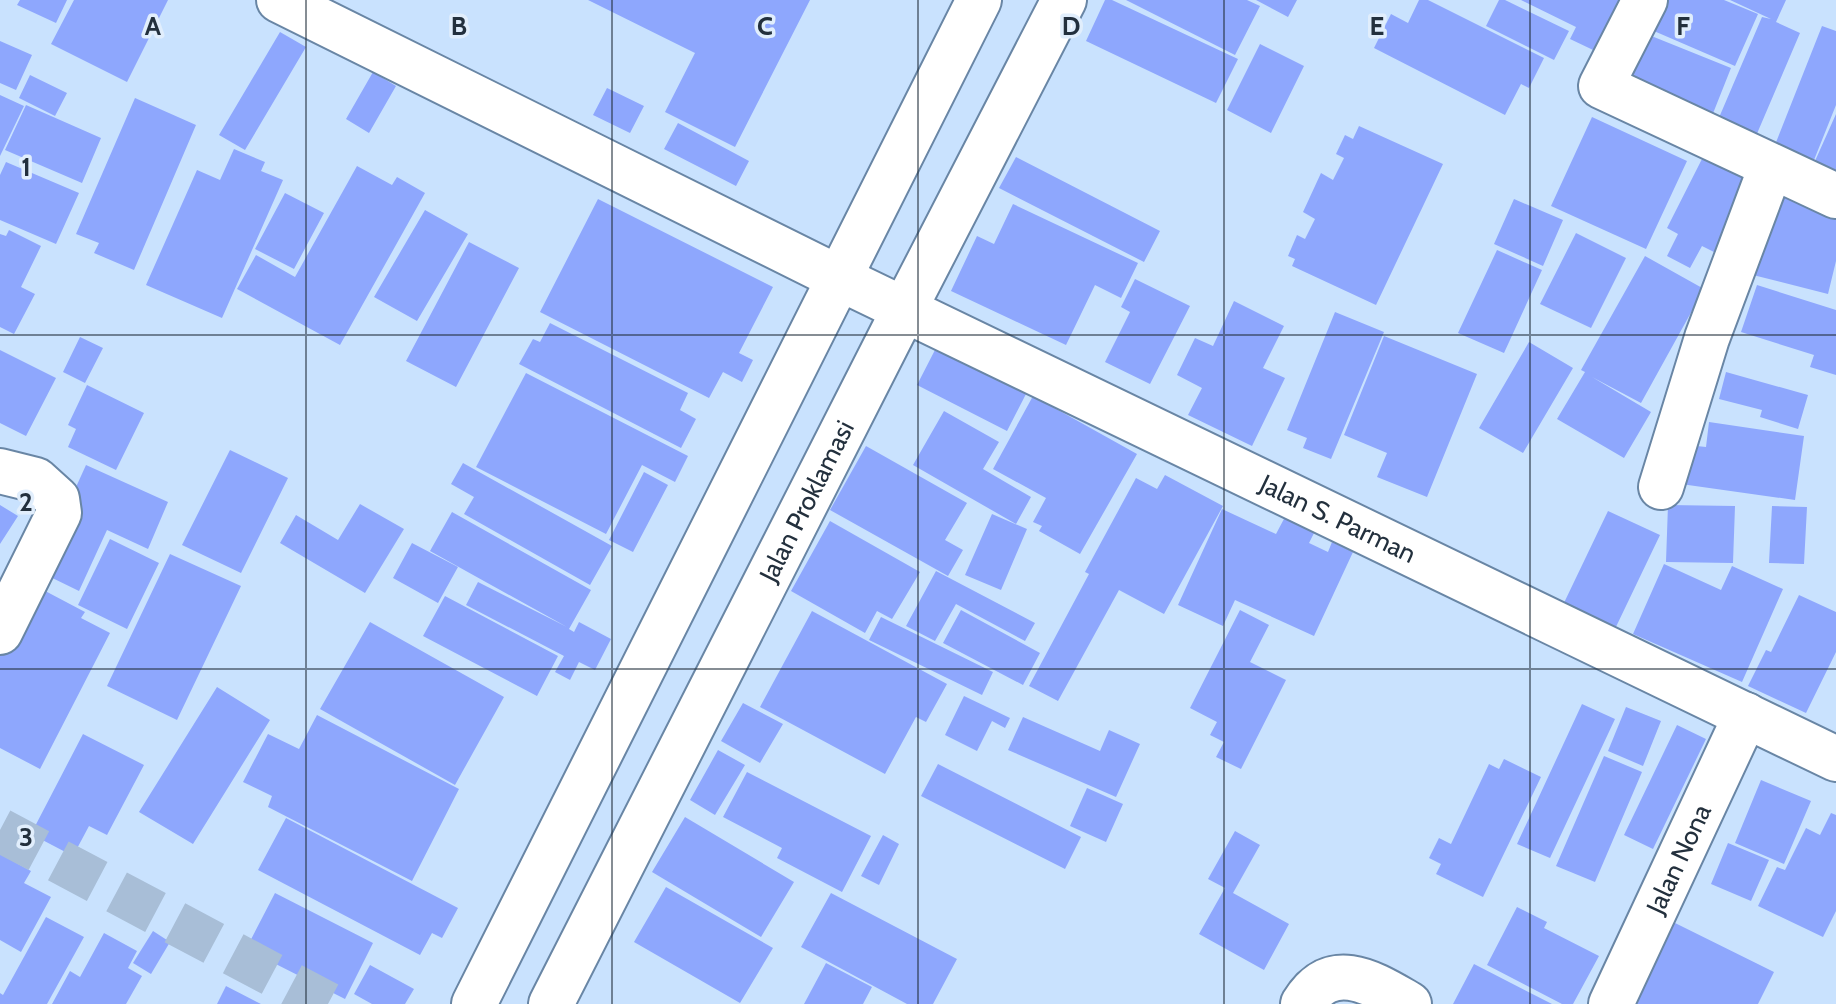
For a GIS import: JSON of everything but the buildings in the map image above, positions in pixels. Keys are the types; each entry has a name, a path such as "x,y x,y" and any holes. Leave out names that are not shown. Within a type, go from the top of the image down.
{"street":[{"name":"Jalan S. Parman","path":"279,0 904,310 1836,759"},
{"path":"474,1004 979,0"},
{"name":"Jalan Proklamasi","path":"551,1004 1064,0"},
{"path":"1645,0 1601,86 1836,196"},
{"path":"1661,487 1707,338 1771,167"},
{"path":"0,471 36,480 57,499 59,513 0,632"},
{"name":"Jalan Nona","path":"1611,1004 1746,715"},
{"path":"1303,1004 1323,984 1347,975 1366,980 1409,1004"}],"tunnel":[{"path":"0,830 328,1004"}]}
